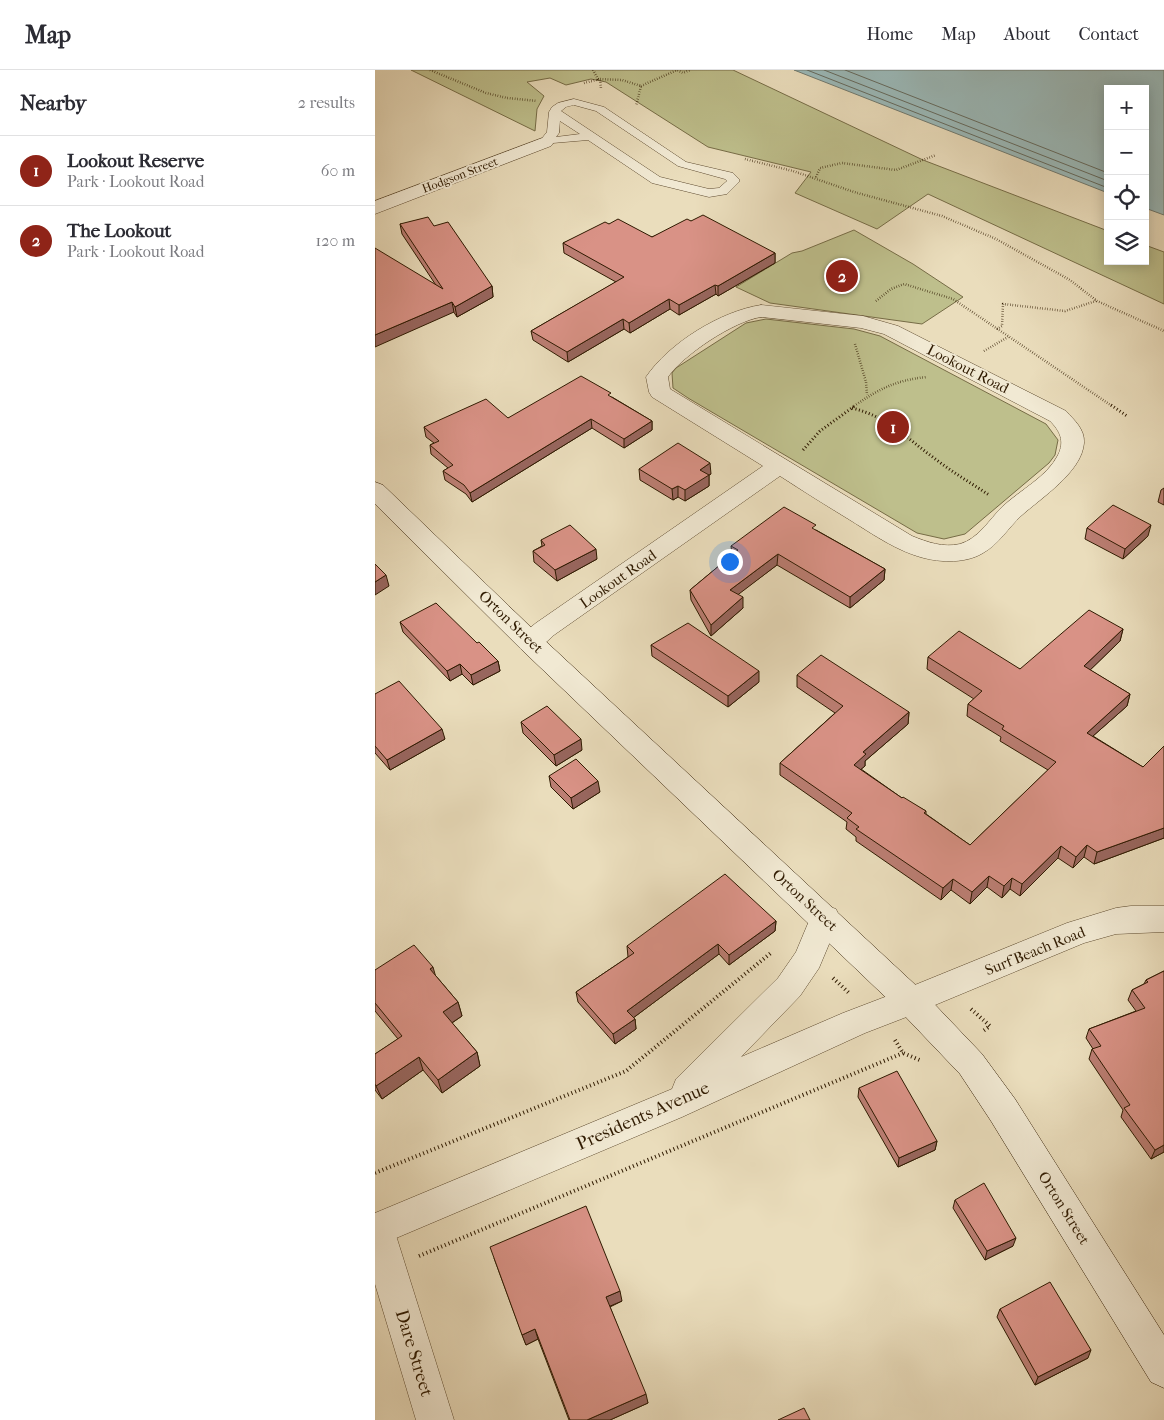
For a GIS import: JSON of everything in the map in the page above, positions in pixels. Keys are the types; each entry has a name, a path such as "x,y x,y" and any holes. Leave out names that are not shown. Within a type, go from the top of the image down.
{"street":[{"name":"Hodgson Street","path":"375,208 545,142"},
{"name":"Lookout Road","path":"761,311 781,312 863,322 899,333 1049,410 1065,421 1072,430 1073,445 1068,459 1048,481 1011,512 979,544 968,550 940,554 921,550 903,542 784,467 663,395 657,384 659,372 676,356 732,321 749,314 761,311"},
{"name":"Lookout Road","path":"530,642 784,467"},
{"name":"Orton Street","path":"375,490 530,642 825,918 957,1048 985,1083 1003,1110 1164,1369"},
{"path":"670,1106 784,993 808,959 825,918"},
{"name":"Surf Beach Road","path":"911,1001 1091,928 1131,919 1164,919"},
{"name":"Presidents Avenue","path":"375,1230 670,1106 751,1068 911,1001"},
{"name":"Dare Street","path":"375,1230 435,1420"}],"lane":[{"path":"545,142 551,138 554,130 555,112 560,106 571,103 593,106 682,164 725,175 732,178 733,181 726,189 713,193 660,181 555,112"},
{"path":"545,142 584,136 596,140"}],"path":[{"path":"430,70 492,94 540,102"},
{"path":"593,70 600,79 603,89 596,89"},
{"path":"600,79 622,80 641,86 677,70 683,73 690,70"},
{"path":"629,101 637,107 641,86"},
{"path":"815,177 820,168 834,164 842,163 896,170 936,155"},
{"path":"741,158 815,177 854,192 941,216 996,239 1070,280 1097,301 1164,331"},
{"path":"867,395 866,382 855,345 855,336 874,303 891,289 904,284 959,302 1127,416"},
{"path":"997,329 1002,326 1003,304 1065,311 1097,301"},
{"path":"784,467 799,456 813,437 830,422 867,395 891,383 916,378 935,377 1008,337"},
{"path":"851,408 873,414 893,424 943,465 1011,512"},
{"path":"375,1173 626,1071 785,942 836,980 897,1042 903,1053 931,1064 990,1026 948,987"},
{"path":"387,1269 903,1053"}],"green space":[{"path":"411,70 733,70 923,160 1104,229 1104,265 1149,265 1149,246 1164,252 1164,304 928,194 877,229 795,193 811,172 708,147 606,82 591,79 566,85 550,78 527,82 544,96 537,109 535,131"},
{"path":"854,230 913,264 963,297 922,324 770,303 736,287 792,253 802,251"},
{"path":"766,319 854,329 880,336 1046,424 1058,440 1055,455 1049,463 965,534 944,539 917,533 673,388 672,373 676,368 746,323"}],"water":[{"path":"794,70 1164,70 1164,215 1149,209 1149,85 1104,85 1104,191"}],"building":[{"path":"703,215 775,253 718,286 715,285 679,305 669,299 629,323 623,319 567,352 531,331 624,277 563,243 605,222 609,224 618,219 652,237 687,219 691,221"},
{"path":"428,217 434,226 448,222 492,286 455,307 452,302 375,335 375,248 443,289 400,224"},
{"path":"581,376 611,393 608,395 652,421 624,439 591,419 470,493 464,485 443,471 453,465 430,445 439,441 424,427 486,399 508,418"},
{"path":"678,443 710,463 700,470 709,475 685,490 678,486 672,489 639,469"},
{"path":"1113,505 1151,525 1125,549 1087,528"},
{"path":"784,507 816,525 812,528 885,569 850,597 778,554 730,590 743,597 711,625 690,590 738,550 731,546"},
{"path":"570,525 596,549 555,570 533,551 545,545 541,540"},
{"path":"375,564 386,575 375,582"},
{"path":"436,603 498,661 471,675 460,664 447,671 400,622"},
{"path":"1089,610 1123,629 1084,666 1130,694 1087,733 1143,767 1164,746 1164,828 1097,852 1087,845 1076,857 1061,846 1022,884 1012,878 1004,886 989,876 972,892 953,879 943,888 856,829 859,827 847,818 852,813 780,763 843,706 797,675 821,655 909,712 863,752 866,754 854,765 902,798 926,811 924,813 970,845 1056,762 1002,729 1004,726 968,704 982,691 928,657 959,631 1020,669"},
{"path":"688,623 759,671 728,696 651,645"},
{"path":"399,681 442,729 387,760 375,746 375,694"},
{"path":"547,706 581,739 554,755 521,722"},
{"path":"576,759 598,781 571,798 549,776"},
{"path":"725,874 776,921 729,955 718,944 627,1011 635,1019 613,1034 576,992 634,953 627,946"},
{"path":"414,945 433,967 430,969 458,1002 443,1012 477,1052 438,1080 419,1057 376,1086 375,1054 402,1036 375,1003 375,970"},
{"path":"1164,971 1164,1145 1155,1150 1124,1108 1130,1105 1092,1049 1101,1046 1089,1029 1145,1008 1132,990"},
{"path":"897,1071 937,1141 899,1158 859,1088"},
{"path":"984,1183 1016,1238 987,1251 955,1200"},
{"path":"586,1206 620,1291 606,1297 646,1394 587,1420 570,1420 535,1329 522,1335 490,1247"},
{"path":"1050,1282 1091,1350 1038,1377 1000,1309"},
{"path":"804,1408 810,1420 778,1420"}],"place":[{"name":"The Lookout","path":"842,276"},
{"name":"Lookout Reserve","path":"893,427"}]}
